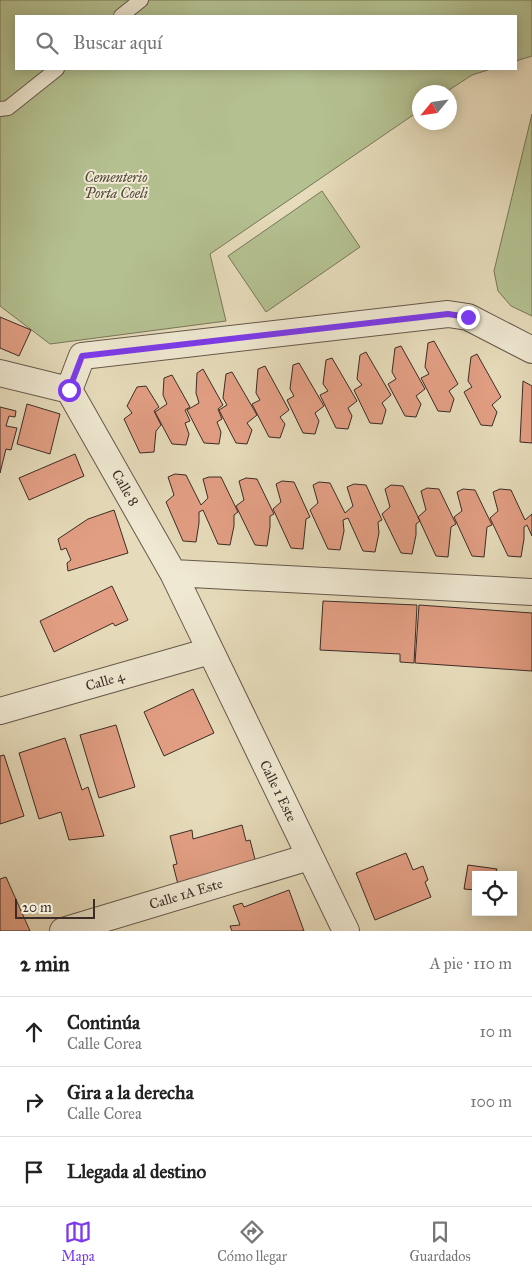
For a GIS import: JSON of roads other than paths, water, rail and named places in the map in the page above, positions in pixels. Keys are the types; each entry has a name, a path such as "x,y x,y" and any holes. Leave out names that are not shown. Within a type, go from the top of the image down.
{"street":[{"path":"0,373 69,390 82,356 448,314 468,317 532,350"},
{"name":"Calle 8","path":"69,390 173,573 210,651"},
{"path":"173,573 532,592"},
{"name":"Calle 4","path":"0,711 210,651"},
{"name":"Calle 1 Este","path":"210,651 346,931"},
{"name":"Calle 1A Este","path":"63,931 310,856"}],"lane":[{"path":"122,15 141,0"},
{"path":"0,109 8,108 56,70"}],"park label":[{"name":"Cementerio Porta Coeli","path":"116,186"}]}
